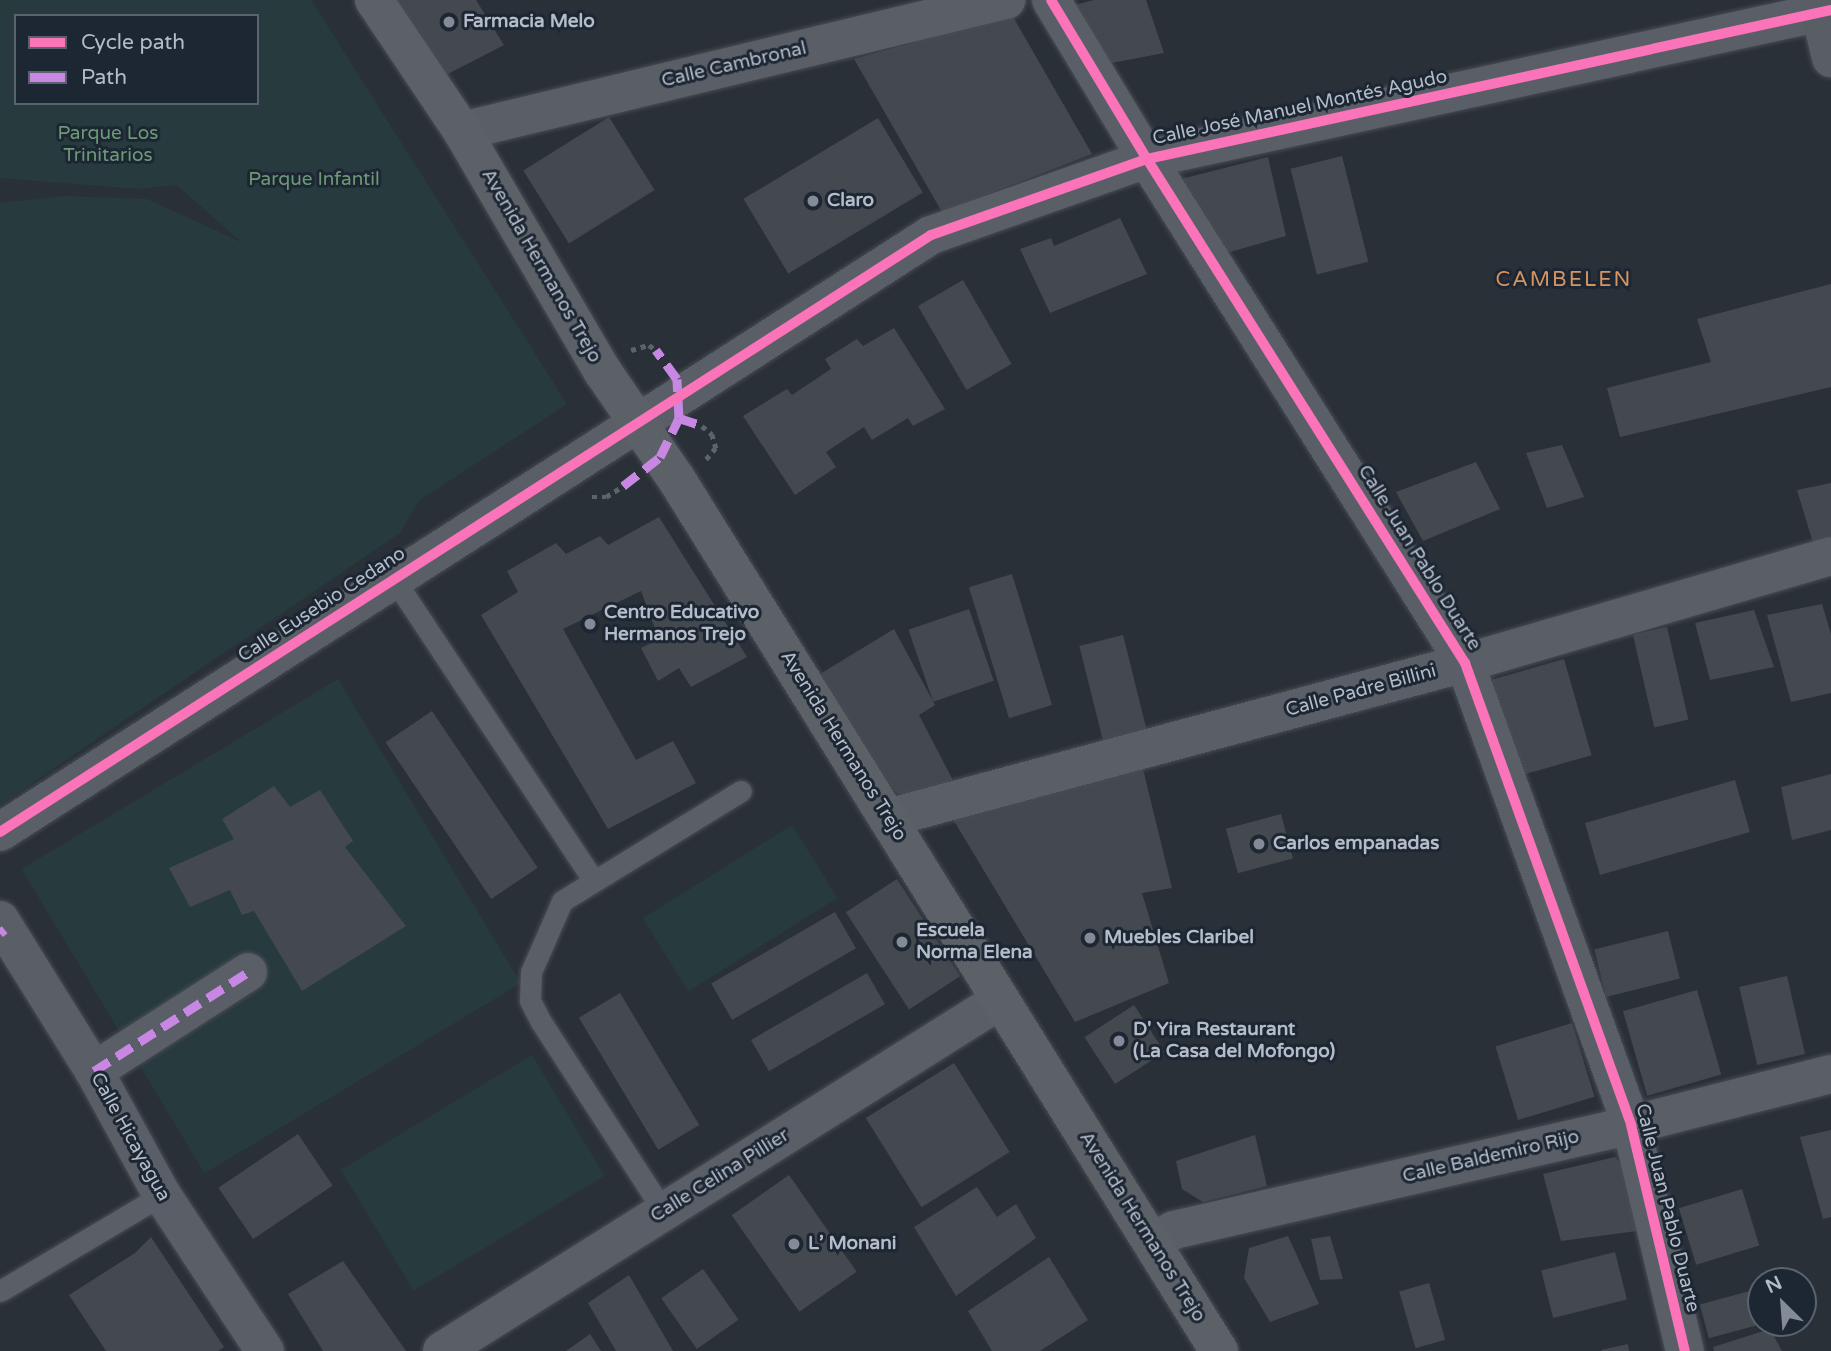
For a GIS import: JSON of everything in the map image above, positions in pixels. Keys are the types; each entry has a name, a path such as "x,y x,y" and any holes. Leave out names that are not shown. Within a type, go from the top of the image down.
{"main road":[{"name":"Avenida Hermanos Trejo","path":"374,0 461,131 603,372 649,414 663,458 1219,1351"},
{"path":"1823,8 1831,58"}],"street":[{"name":"Calle Cambronal","path":"461,131 1006,0"},
{"name":"Calle Juan Pablo Duarte","path":"1051,0 1147,159 1465,663 1630,1125 1685,1351"},
{"name":"Calle José Manuel Montés Agudo","path":"649,414 931,235 1147,159 1823,8"},
{"name":"Calle Eusebio Cedano","path":"0,831 649,414"},
{"name":"Calle Padre Billini","path":"888,818 1465,663 1831,556"},
{"name":"Calle Hicayagua","path":"2,927 94,1071 162,1195 265,1351"},
{"path":"94,1071 248,972"},
{"name":"Calle Celina Pillier","path":"442,1351 999,1000"},
{"name":"Calle Baldemiro Rijo","path":"1153,1242 1174,1230 1630,1125 1831,1074"}],"lane":[{"path":"394,579 594,881"},
{"path":"664,1212 530,1000 531,972 562,901 741,791"},
{"path":"0,1291 162,1195"}],"green space":[{"path":"0,0 311,0 567,404 419,501 400,533 0,805 0,203 63,196 147,199 241,242 177,185 137,189 0,178"},
{"path":"338,679 521,983 205,1173 22,869"},
{"path":"792,825 838,898 688,991 643,918"},
{"path":"532,1055 605,1176 413,1291 341,1170"}],"building":[{"name":"Farmacia Melo","path":"395,0 476,0 504,45 442,77"},
{"path":"1094,0 1146,0 1164,53 1101,65 1071,6"},
{"path":"1012,15 1092,154 942,212 854,59"},
{"path":"609,117 655,190 569,243 523,171"},
{"path":"878,118 923,193 788,273 743,199"},
{"path":"1342,156 1368,262 1317,275 1291,169"},
{"path":"1268,157 1286,236 1223,254 1177,180"},
{"path":"1120,218 1147,274 1050,313 1020,249 1051,238 1054,246"},
{"path":"963,280 1012,364 966,390 918,306"},
{"path":"1831,284 1831,387 1620,437 1607,388 1711,362 1697,319"},
{"path":"894,328 945,409 913,426 908,418 872,440 864,427 826,452 836,467 795,495 743,416 787,389 792,395 831,369 825,359 857,339 863,346"},
{"path":"1562,445 1584,497 1547,508 1526,453"},
{"path":"1476,462 1500,509 1423,541 1396,492"},
{"path":"1831,483 1831,539 1813,543 1797,490"},
{"path":"659,517 747,657 691,687 679,668 658,681 641,648 659,639 641,591 563,629 636,760 673,741 696,783 608,829 481,615 518,592 507,571 556,543 566,554 600,536 608,545"},
{"path":"1012,574 1052,705 1009,718 969,587"},
{"path":"1822,604 1831,634 1831,693 1791,702 1767,615"},
{"path":"969,609 994,681 933,702 908,630"},
{"path":"1754,610 1774,667 1710,680 1695,623"},
{"path":"1667,627 1688,720 1654,727 1633,635"},
{"path":"894,629 935,705 919,715 956,786 909,797 897,793 883,779 820,674"},
{"path":"1123,635 1147,732 1104,743 1079,646"},
{"path":"1564,659 1592,755 1519,776 1492,680"},
{"path":"432,711 538,868 491,899 386,742"},
{"name":"Muebles Claribel","path":"1143,769 1172,888 1142,893 1169,983 1075,1022 951,816"},
{"path":"1831,774 1831,830 1792,840 1781,787"},
{"path":"1735,780 1750,832 1600,875 1585,823"},
{"path":"274,786 290,807 320,790 353,841 345,847 406,926 302,991 254,911 242,915 230,890 190,907 169,868 234,839 222,819"},
{"name":"Carlos empanadas","path":"1281,814 1293,858 1238,873 1226,829"},
{"name":"Escuela Norma Elena","path":"897,879 960,976 909,1010 846,912"},
{"path":"835,912 856,948 732,1020 711,983"},
{"path":"1668,931 1680,979 1606,997 1594,949"},
{"path":"867,973 885,1004 769,1071 751,1040"},
{"path":"1787,976 1805,1054 1757,1065 1739,987"},
{"path":"1697,990 1721,1075 1647,1096 1623,1011"},
{"path":"620,993 699,1125 658,1150 579,1018"},
{"path":"1134,1005 1164,1052 1115,1084 1085,1037"},
{"path":"1572,1023 1595,1097 1518,1120 1495,1046"},
{"path":"954,1063 1010,1152 921,1207 866,1118"},
{"path":"1831,1130 1831,1217 1823,1219 1800,1137"},
{"path":"298,1134 333,1185 253,1239 218,1188"},
{"path":"1255,1135 1267,1186 1203,1202 1182,1189 1176,1161"},
{"path":"1615,1157 1624,1167 1637,1231 1561,1241 1543,1174"},
{"name":"L’ Monani","path":"789,1175 857,1272 799,1312 732,1215"},
{"path":"977,1187 997,1217 1016,1204 1036,1238 956,1296 914,1227"},
{"path":"1742,1189 1759,1245 1696,1265 1679,1208"},
{"path":"1288,1236 1319,1304 1270,1322 1244,1278 1249,1248"},
{"path":"1330,1236 1343,1279 1320,1280 1311,1239"},
{"path":"151,1237 224,1347 218,1351 106,1351 69,1295 135,1253"},
{"path":"1615,1252 1627,1300 1553,1318 1541,1270"},
{"path":"1049,1257 1088,1320 1040,1351 992,1351 968,1311"},
{"path":"343,1261 406,1351 323,1351 288,1294"},
{"path":"703,1269 739,1320 697,1349 661,1298"},
{"path":"629,1275 673,1351 616,1351 588,1303"},
{"path":"1429,1283 1445,1340 1415,1348 1399,1292"},
{"path":"1747,1292 1747,1328 1709,1338 1700,1304"},
{"path":"590,1334 601,1351 566,1351"},
{"path":"1747,1336 1774,1337 1782,1351 1714,1351 1713,1347"},
{"path":"1628,1344 1629,1351 1601,1350"}],"marked path":[{"path":"623,486 660,457 679,418 677,379 656,350"},
{"path":"679,418 701,425"},
{"path":"0,933 5,929"},
{"path":"94,1071 248,972"}],"cycle path":[{"path":"1051,0 1147,159 1465,663 1631,1125 1685,1351"},
{"path":"0,832 931,235 1147,159 1831,10"}],"place":[{"name":"Farmacia Melo","path":"449,22"},
{"name":"Claro","path":"813,201"},
{"name":"Centro Educativo Hermanos Trejo","path":"590,624"},
{"name":"Carlos empanadas","path":"1259,844"},
{"name":"Muebles Claribel","path":"1090,938"},
{"name":"Escuela Norma Elena","path":"902,942"},
{"name":"D' Yira Restaurant (La Casa del Mofongo)","path":"1119,1041"},
{"name":"L’ Monani","path":"794,1244"}],"district":[{"name":"CAMBELEN","path":"1564,280"}],"park label":[{"name":"Parque Los Trinitarios","path":"108,145"},
{"name":"Parque Infantil","path":"314,180"}]}
